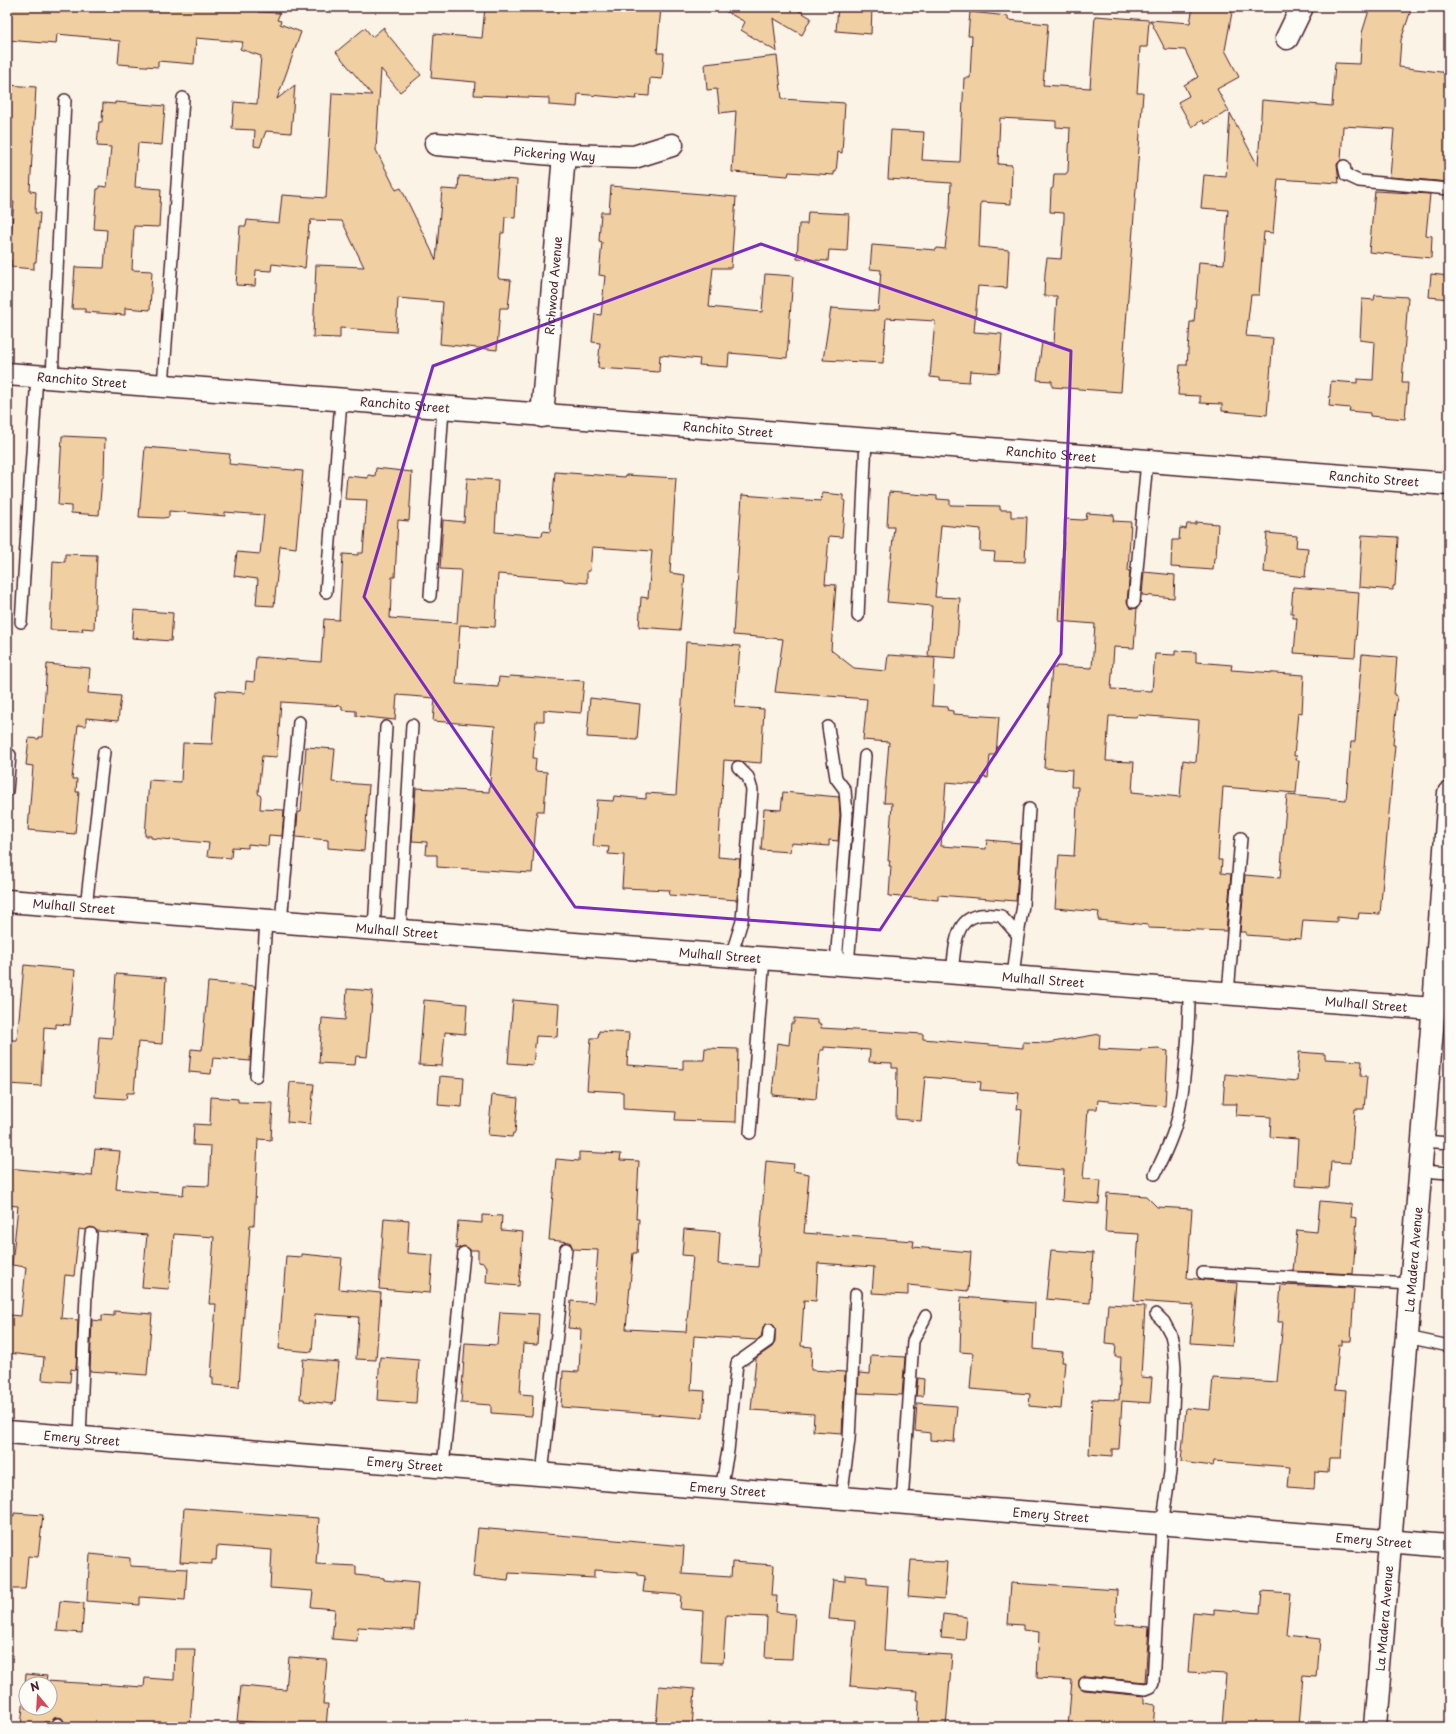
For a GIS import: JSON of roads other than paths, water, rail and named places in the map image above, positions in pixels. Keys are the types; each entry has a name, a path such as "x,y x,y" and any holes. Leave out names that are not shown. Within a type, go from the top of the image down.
{"street":[{"path":"1287,38 1302,7"},
{"name":"Pickering Way","path":"436,144 564,155 634,157 672,145"},
{"name":"Richwood Avenue","path":"542,416 564,155"},
{"name":"Ranchito Street","path":"7,374 443,409 799,436 866,439 1449,484"},
{"name":"La Madera Avenue","path":"1375,1727 1423,1141 1439,998 1449,792"},
{"name":"Mulhall Street","path":"7,901 1188,991 1439,998"},
{"name":"Emery Street","path":"7,1432 1162,1525 1449,1546"}],"lane":[{"path":"163,387 183,98"},
{"path":"21,622 44,377 65,100"},
{"path":"1344,166 1346,175 1359,181 1449,189"},
{"path":"326,592 342,401"},
{"path":"430,596 443,409"},
{"path":"858,616 866,439"},
{"path":"1134,602 1147,461"},
{"path":"256,1076 273,921 299,722"},
{"path":"400,931 412,725"},
{"path":"374,929 386,727"},
{"path":"828,728 836,778 845,790 847,815 842,964"},
{"path":"86,907 104,752"},
{"path":"7,791 10,754"},
{"path":"842,964 864,756"},
{"path":"732,956 742,920 752,790 748,777 738,768"},
{"path":"1013,977 1023,905 1030,808"},
{"path":"1228,993 1241,838"},
{"path":"952,972 958,931 966,921 977,915 1001,916 1018,935"},
{"path":"750,1133 764,958"},
{"path":"1155,1174 1165,1154 1178,1117 1189,1028 1188,991"},
{"path":"1423,1141 1449,1143"},
{"path":"1421,1171 1449,1173"},
{"path":"80,1438 86,1294 91,1234"},
{"path":"542,1475 566,1249"},
{"path":"443,1467 464,1253"},
{"path":"1203,1273 1412,1284"},
{"path":"841,1499 850,1440 856,1294"},
{"path":"1085,1683 1146,1689 1151,1687 1162,1525 1170,1472 1174,1359 1171,1335 1164,1322 1156,1314"},
{"path":"902,1503 913,1342 926,1316"},
{"path":"721,1489 728,1451 737,1363 768,1341 769,1330"},
{"path":"1407,1337 1449,1346"}]}
